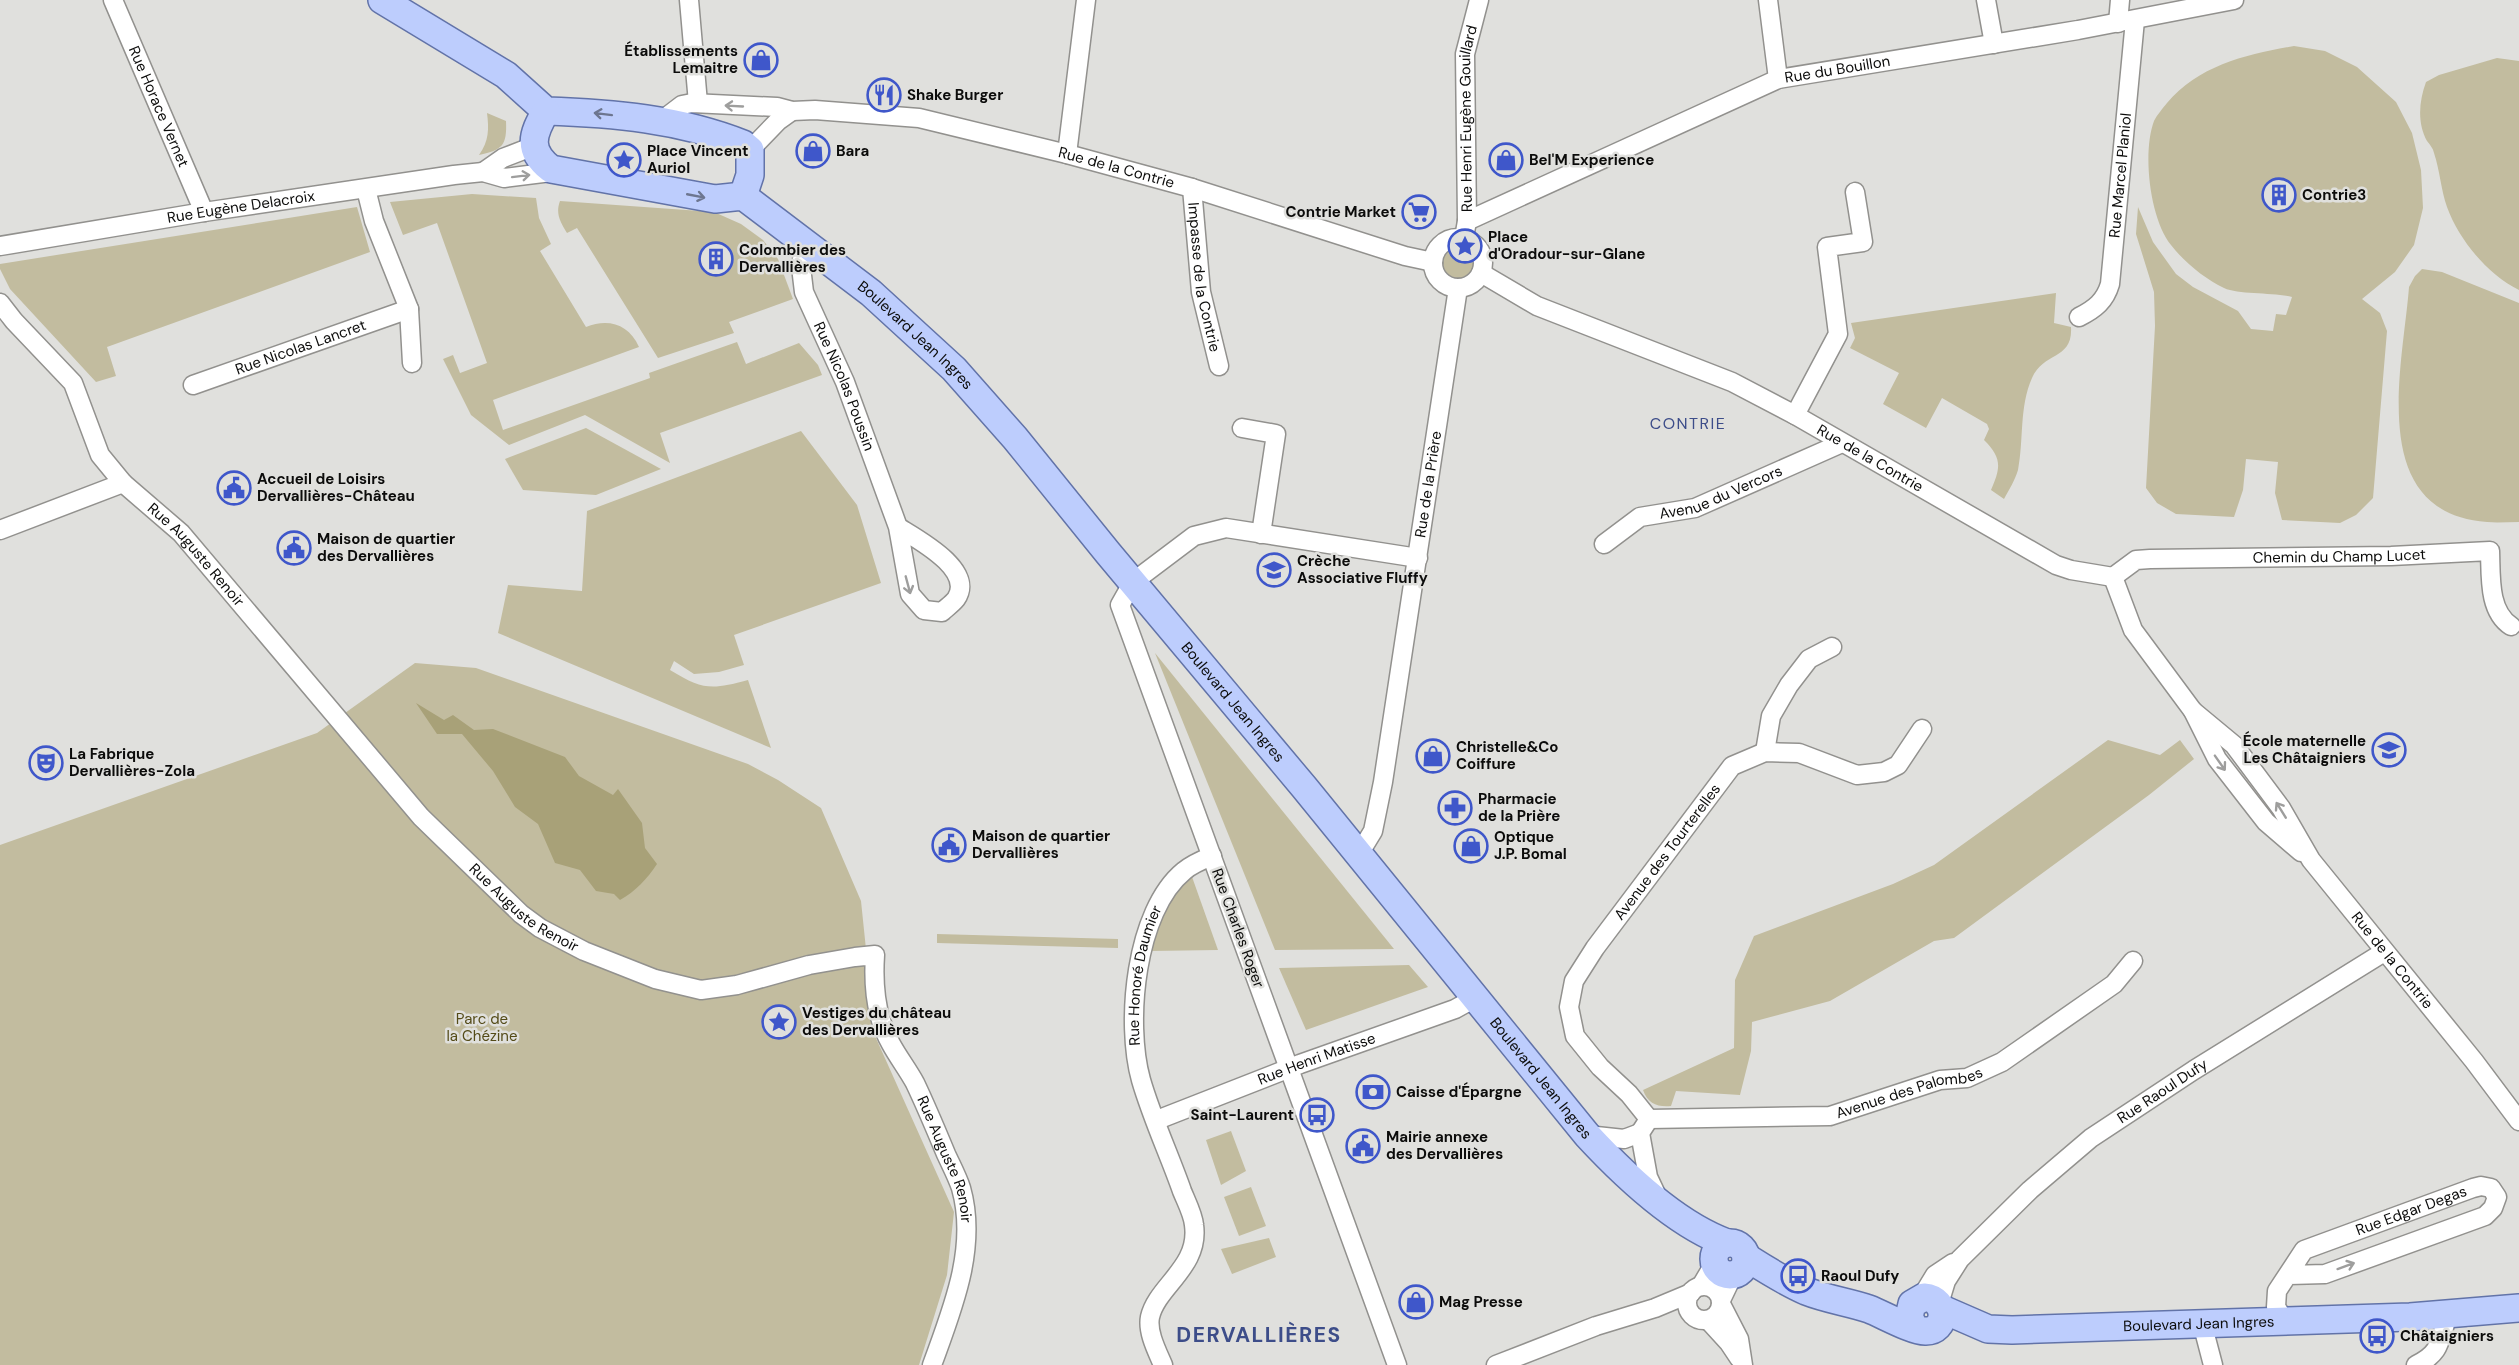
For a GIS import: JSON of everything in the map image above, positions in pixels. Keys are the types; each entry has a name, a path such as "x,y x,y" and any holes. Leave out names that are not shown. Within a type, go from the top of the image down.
{"main road":[{"path":"382,0 506,75 546,111 599,112 661,121 728,138 742,144 750,150 750,176 743,196 715,199 551,169 538,159 534,146 536,132 546,111"},
{"name":"Boulevard Jean Ingres","path":"743,196 871,293 954,369 1015,438 1359,854 1587,1135 1624,1173 1669,1209 1711,1237 1720,1269 1790,1283 1808,1292 1871,1310 1927,1311 1971,1334 1988,1329 2409,1317 2519,1308"},
{"name":"Boulevard Jean Ingres","path":"2409,1317 2446,1321 2519,1322"}],"street":[{"name":"Rue Horace Vernet","path":"113,0 204,212"},
{"path":"688,0 698,95"},
{"path":"1067,154 1086,0"},
{"name":"Rue Henri Eugène Gouillard","path":"1466,230 1465,54 1479,0"},
{"path":"1768,0 1778,79"},
{"path":"1986,0 1995,44"},
{"name":"Rue Marcel Planiol","path":"2079,317 2093,310 2106,298 2110,284 2127,21 2120,0"},
{"name":"Rue du Bouillon","path":"1466,230 1778,79 1995,44 2234,0"},
{"path":"661,121 698,95 792,111"},
{"name":"Rue de la Contrie","path":"792,111 815,110 919,118 1067,154 1192,188 1405,256 1432,262"},
{"path":"750,150 778,121 792,111"},
{"path":"483,172 503,158 534,146"},
{"path":"483,172 504,178 559,171"},
{"name":"Rue Eugène Delacroix","path":"0,246 204,212 483,172"},
{"name":"Impasse de la Contrie","path":"1192,188 1201,292 1219,366"},
{"path":"366,189 374,221 409,309 412,363"},
{"path":"1795,416 1838,334 1827,247 1863,242 1855,192"},
{"path":"1466,230 1481,252 1483,259 1481,273 1473,284 1458,288 1448,286 1439,280 1432,262 1435,252 1443,242 1455,238 1466,230"},
{"name":"Rue Nicolas Poussin","path":"804,243 801,267 804,292 845,382 898,527 910,594 924,610 942,612 957,598 959,579 950,562 898,527"},
{"name":"Rue de la Contrie","path":"1481,273 1538,306 1732,382 2056,565 2071,570 2113,577 2133,630 2193,711 2235,745 2281,808 2311,860 2474,1061 2519,1121"},
{"name":"Rue de la Prière","path":"1359,854 1373,831 1378,814 1458,288"},
{"name":"Rue Auguste Renoir","path":"0,303 73,383 100,455 123,483 181,533 421,817 499,894 540,928 584,951 628,969 671,984 701,990 737,986 808,965 875,956 878,1008 885,1031 918,1090 960,1187 964,1205 966,1225 960,1280 955,1302 932,1365"},
{"name":"Rue Nicolas Lancret","path":"193,385 409,309"},
{"path":"1242,428 1276,434 1261,534"},
{"name":"Avenue du Vercors","path":"1604,544 1640,517 1695,508 1842,443"},
{"path":"0,530 123,483"},
{"path":"1133,582 1194,536 1226,528 1418,558"},
{"name":"Chemin du Champ Lucet","path":"2113,577 2136,560 2150,559 2391,556 2490,551 2492,591 2499,615 2511,626"},
{"name":"Rue Charles Roger","path":"1133,582 1120,605 1397,1365"},
{"path":"1765,752 1771,716 1789,685 1809,659 1832,647"},
{"name":"Avenue des Tourterelles","path":"1644,1126 1629,1094 1600,1067 1575,1035 1569,1007 1574,981 1595,948 1732,766 1765,752 1799,753 1857,775 1884,772 1898,765 1922,729"},
{"name":"Rue Honoré Daumier","path":"1163,1365 1152,1337 1150,1318 1154,1308 1189,1258 1194,1225 1142,1081 1136,1053 1136,991 1140,950 1149,924 1167,889 1184,870 1212,856"},
{"name":"Rue Raoul Dufy","path":"1927,1311 1960,1259 2030,1190 2091,1138 2194,1070 2384,952"},
{"name":"Avenue des Palombes","path":"1587,1135 1624,1139 1644,1126 1830,1116 1940,1080 1967,1078 2002,1062 2114,984 2133,961"},
{"name":"Rue Henri Matisse","path":"1156,1120 1289,1068 1455,1009 1475,998"},
{"name":"Rue de la Contrie","path":"2474,1061 2519,1104"},
{"path":"1644,1126 1648,1177 1669,1209"},
{"name":"Rue Edgar Degas","path":"2285,1321 2276,1307 2277,1291 2304,1250 2473,1188 2481,1186 2491,1188 2497,1197 2493,1208 2485,1216 2325,1274 2289,1275"},
{"path":"1708,1320 1718,1312 1721,1302 1720,1269"},
{"path":"1496,1365 1596,1326 1655,1308 1720,1269"},
{"path":"1689,1311 1687,1302 1720,1269"},
{"path":"1721,1302 1739,1339 1743,1365"},
{"path":"1655,1308 1689,1311 1697,1318 1708,1320 1729,1343 1743,1365"},
{"path":"2417,1364 2428,1359 2436,1351 2446,1321"},
{"path":"2202,1323 2213,1365"}],"green space":[{"path":"2294,46 2325,51 2357,67 2396,102 2412,133 2421,170 2423,208 2414,245 2395,272 2362,299 2380,313 2387,331 2373,498 2356,515 2340,523 2282,520 2275,493 2278,462 2246,459 2243,490 2234,517 2176,514 2157,503 2146,488 2155,326 2154,292 2136,234 2138,207 2153,242 2176,274 2193,287 2238,311 2251,329 2273,331 2276,314 2286,315 2292,297 2238,292 2224,288 2202,275 2176,251 2164,234 2153,203 2149,167 2150,134 2154,121 2162,109 2194,79 2225,63"},
{"path":"2497,58 2519,61 2519,290 2486,266 2459,232 2447,207 2434,151 2427,141 2420,119 2426,82 2439,75"},
{"path":"487,113 506,121 506,136 498,148 479,155 485,145 487,135"},
{"path":"472,194 536,198 539,218 551,244 540,251 586,327 602,323 617,325 630,333 639,347 493,400 503,430 650,378 649,373 737,342 746,364 799,343 818,365 822,375 660,433 670,463 585,415 509,445 471,415 443,359 453,355 460,373 487,363 437,223 403,235 390,202"},
{"path":"560,201 714,212 741,224 763,240 778,259 793,299 729,322 734,333 658,358 577,228 567,233 558,214"},
{"path":"357,207 370,252 107,347 116,376 96,382 10,289 0,269 0,264"},
{"path":"1458,247 1470,251 1474,263 1470,275 1458,279 1446,275 1442,263 1446,251"},
{"path":"2422,269 2442,272 2519,303 2519,522 2487,522 2448,513 2422,493 2407,465 2400,431 2399,394 2409,287"},
{"path":"2056,293 2054,323 2071,327 2070,338 2063,351 2043,363 2032,378 2023,412 2018,470 2004,499 1991,490 1997,475 1998,463 1994,452 1984,440 1989,429 1987,424 1942,398 1926,428 1883,404 1899,373 1850,348 1855,338 1851,323"},
{"path":"586,428 661,469 596,495 523,490 505,459"},
{"path":"801,431 857,505 881,583 734,635 744,665 719,672 694,674 674,661 670,670 699,685 716,687 748,680 771,748 498,633 508,585 582,591 587,511"},
{"path":"1155,653 1394,949 1275,950"},
{"name":"Parc de la Chézine","path":"415,663 476,668 748,764 821,808 861,901 875,1036 954,1212 947,1275 919,1365 0,1365 0,845 317,733"},
{"path":"2108,740 2160,755 2180,740 2194,759 2149,795 1954,938 1934,941 1830,1001 1752,1022 1751,1051 1740,1095 1676,1091 1671,1106 1657,1105 1648,1099 1643,1090 1734,1048 1735,980 1754,936 1893,884 1934,865"},
{"path":"1191,874 1218,950 1150,951 1166,905"},
{"path":"937,934 1118,939 1118,948 937,943"},
{"path":"1409,965 1428,987 1306,1030 1279,968"},
{"path":"1231,1131 1246,1171 1221,1185 1206,1140"},
{"path":"1251,1187 1266,1226 1239,1236 1224,1197"},
{"path":"1269,1238 1276,1257 1232,1274 1221,1249"}],"shaded area":[{"path":"416,703 444,720 453,715 474,730 493,729 565,757 579,776 613,795 618,789 642,823 645,848 657,864 641,884 620,900 614,894 596,891 580,870 555,863 538,824 515,807 493,771 462,734 437,734"}],"place":[{"name":"Établissements Lemaitre","path":"761,60"},
{"name":"Shake Burger","path":"884,95"},
{"name":"Bara","path":"813,151"},
{"name":"Place Vincent Auriol","path":"624,160"},
{"name":"Bel'M Experience","path":"1506,160"},
{"name":"Contrie3","path":"2279,195"},
{"name":"Contrie Market","path":"1419,212"},
{"name":"Place d'Oradour-sur-Glane","path":"1465,246"},
{"name":"Colombier des Dervallières","path":"716,259"},
{"name":"Accueil de Loisirs Dervallières-Château","path":"234,488"},
{"name":"Maison de quartier des Dervallières","path":"294,548"},
{"name":"Crèche Associative Fluffy","path":"1274,570"},
{"name":"École maternelle Les Châtaigniers","path":"2389,750"},
{"name":"Christelle&Co Coiffure","path":"1433,756"},
{"name":"La Fabrique Dervallières-Zola","path":"46,763"},
{"name":"Pharmacie de la Prière","path":"1455,808"},
{"name":"Maison de quartier Dervallières","path":"949,845"},
{"name":"Optique J.P. Bomal","path":"1471,846"},
{"name":"Vestiges du château des Dervallières","path":"779,1022"},
{"name":"Caisse d'Épargne","path":"1373,1092"},
{"name":"Saint-Laurent","path":"1317,1115"},
{"name":"Mairie annexe des Dervallières","path":"1363,1146"},
{"name":"Raoul Dufy","path":"1798,1276"},
{"name":"Mag Presse","path":"1416,1302"},
{"name":"Châtaigniers","path":"2377,1336"}],"district":[{"name":"CONTRIE","path":"1688,423"},
{"name":"DERVALLIÈRES","path":"1259,1335"}]}
